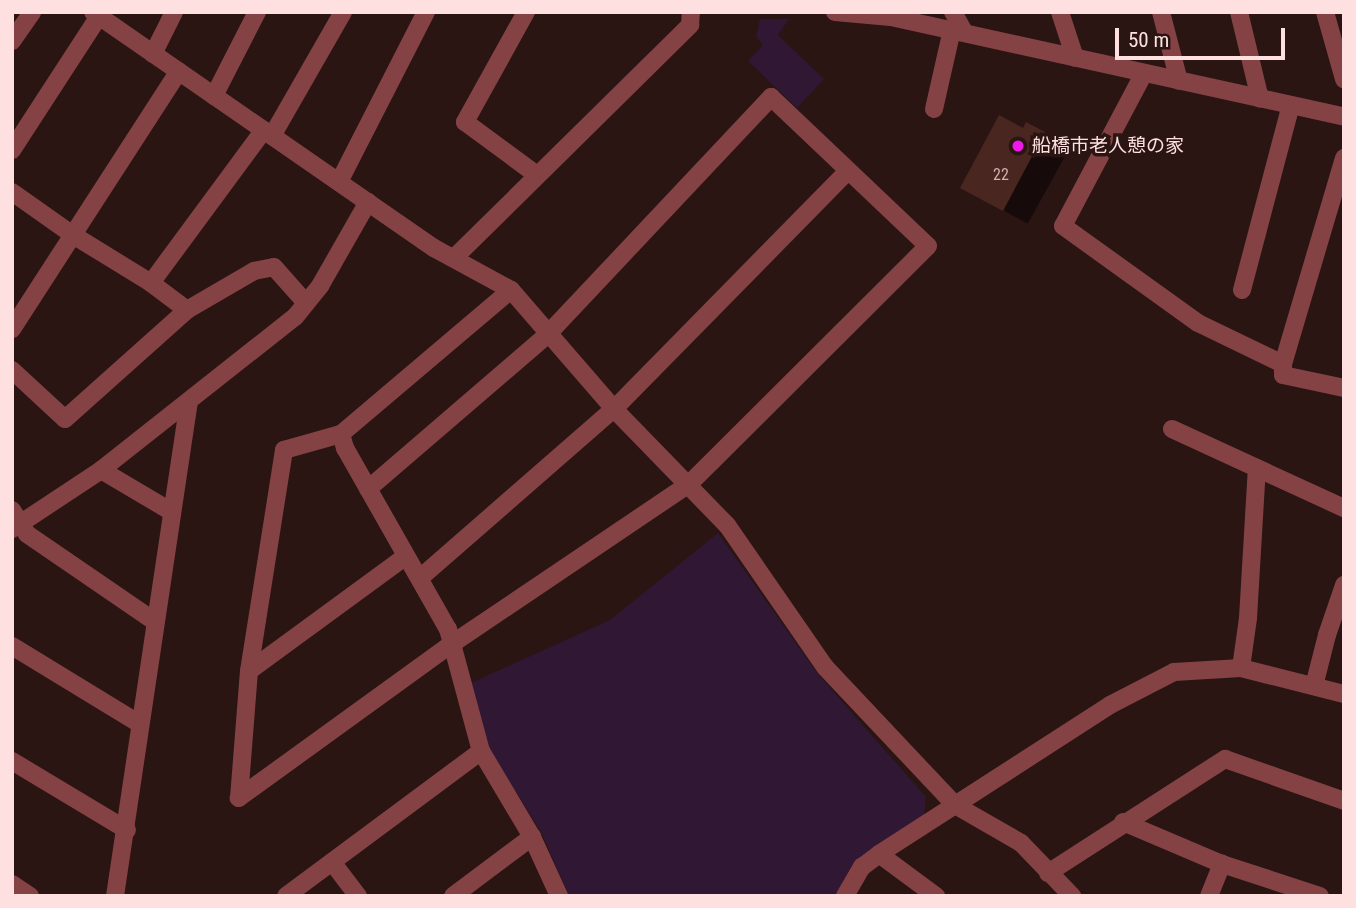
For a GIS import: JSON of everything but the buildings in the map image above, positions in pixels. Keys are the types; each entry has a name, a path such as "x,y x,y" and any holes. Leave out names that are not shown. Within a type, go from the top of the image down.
{"street":[{"path":"12,41 32,12"},
{"path":"153,54 174,12"},
{"path":"214,96 257,12"},
{"path":"151,283 268,133 343,12"},
{"path":"338,182 426,12"},
{"path":"526,12 465,122 537,175"},
{"path":"454,258 690,25 691,12"},
{"path":"835,12 956,25 1075,58 1344,117"},
{"path":"1060,12 1075,58"},
{"path":"1161,12 1179,80"},
{"path":"1239,12 1261,99"},
{"path":"1325,12 1344,79"},
{"path":"12,150 96,14 434,248 511,290 547,335 614,409 727,525 825,667 955,805 1021,844 1072,896"},
{"path":"934,109 956,25"},
{"path":"12,330 178,71"},
{"path":"1144,73 1063,226 1198,323 1283,364"},
{"path":"368,489 547,335 771,97 928,246 689,484 450,645 239,798 249,671 284,450 341,434 511,290"},
{"path":"1242,290 1292,106"},
{"path":"1344,158 1283,364 1283,375 1344,388"},
{"path":"420,578 614,409 848,171"},
{"path":"12,192 73,235 151,283 187,310"},
{"path":"155,621 27,534 15,520 102,470 295,317 320,286 368,202"},
{"path":"12,370 65,419 187,310 254,271 274,267 306,303"},
{"path":"114,896 127,830 140,724 189,402"},
{"path":"1172,429 1344,508"},
{"path":"341,434 345,448 448,629 450,645 481,751 532,838 559,896"},
{"path":"1241,667 1248,618 1257,468"},
{"path":"102,470 172,512"},
{"path":"249,671 405,557"},
{"path":"1314,686 1343,591"},
{"path":"12,646 140,724"},
{"path":"845,896 862,867 879,854 1143,686 1174,672 1241,667 1344,694"},
{"path":"286,896 481,751"},
{"path":"1048,873 1123,822 1225,759 1344,801"},
{"path":"12,761 127,830"},
{"path":"1123,822 1222,864 1315,895"},
{"path":"453,896 532,838"},
{"path":"879,854 936,896"},
{"path":"332,862 358,896"},
{"path":"1209,896 1222,864"},
{"path":"12,884 30,896"}],"shaded area":[{"path":"760,19 789,19 778,35 824,79 797,108 748,61 763,45 756,37"},
{"path":"718,533 817,673 926,797 924,816 852,865 835,896 569,896 541,832 488,747 471,683 610,620"}],"place":[{"name":"船橋市老人憩の家","path":"1018,146"}]}
